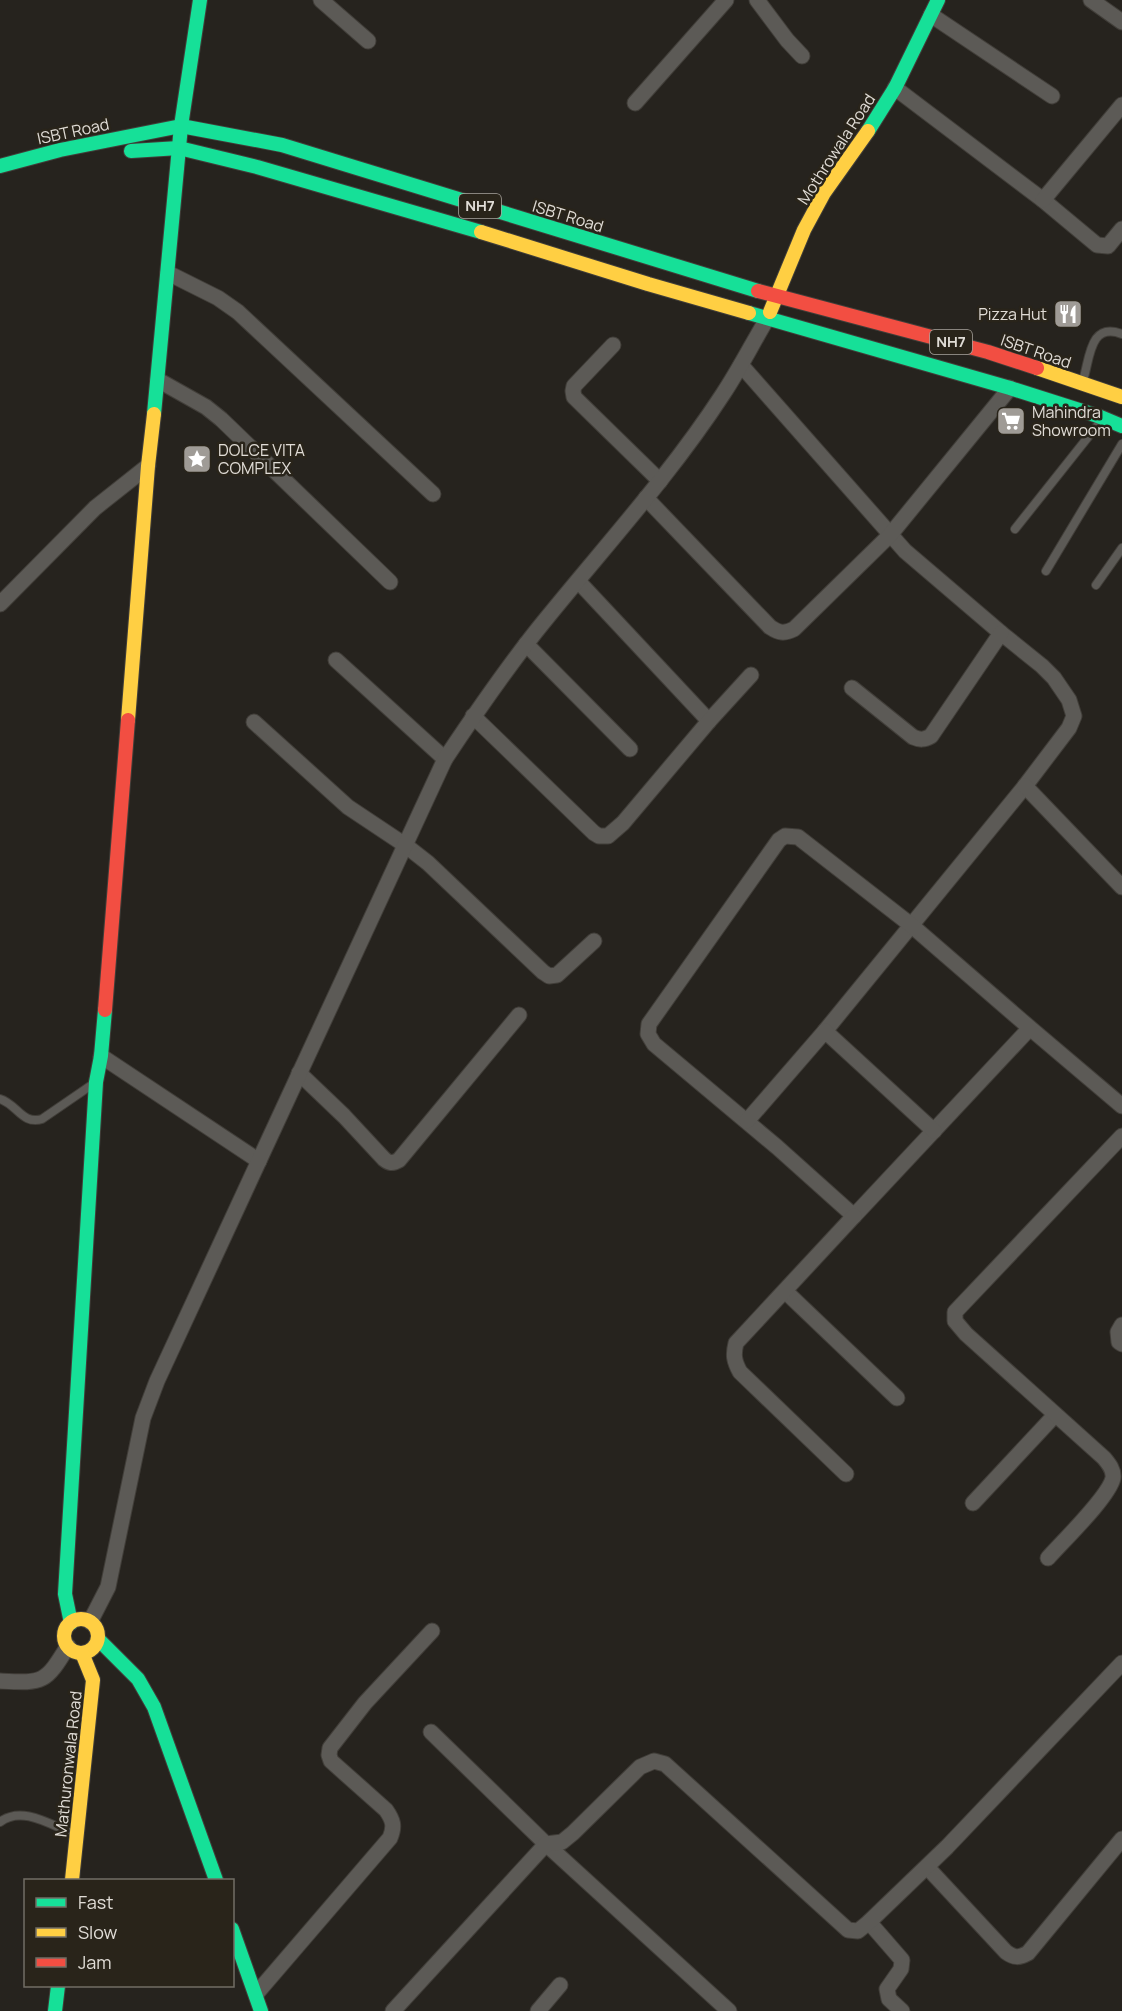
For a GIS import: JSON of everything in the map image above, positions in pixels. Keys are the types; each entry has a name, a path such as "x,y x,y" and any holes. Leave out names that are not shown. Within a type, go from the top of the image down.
{"main road":[{"path":"71,1623 65,1594 96,1082 101,1056 148,466 181,126 200,0"},
{"name":"Mothrowala Road","path":"766,319 804,230 824,193 875,121 895,88 938,0"},
{"name":"ISBT Road","path":"0,165 60,150 181,126 282,145 776,296 988,352 1122,398"},
{"name":"NH7","path":"88,158 120,151 179,148 257,167 456,224 766,319"},
{"path":"0,178 54,166"},
{"path":"766,319 1010,388 1122,426"},
{"path":"98,1639 92,1649 75,1650 64,1636 67,1626 71,1623 82,1620 90,1622 95,1628 98,1639 138,1679 154,1707 215,1879"},
{"name":"Mathuronwala Road","path":"72,1879 93,1680 75,1650"},
{"path":"234,1934 261,2011"},
{"path":"55,2011 58,1987"}],"street":[{"path":"321,0 368,40"},
{"path":"635,103 726,0"},
{"path":"757,0 802,56"},
{"path":"1091,0 1122,22"},
{"path":"932,15 1052,96"},
{"path":"895,88 1100,246 1108,246 1122,229"},
{"path":"1043,200 1122,105"},
{"path":"168,273 198,287 238,312 433,494"},
{"path":"90,1622 108,1587 143,1418 176,1338 445,759 473,716 526,644 660,481 723,394 766,319"},
{"path":"613,345 574,386 574,397 660,481"},
{"path":"741,364 890,535 916,561 1054,678 1070,700 1074,716 1069,728 1025,786 825,1031 747,1121"},
{"path":"158,380 206,407 221,419 390,582"},
{"path":"646,498 770,627 782,633 794,629 890,535 1010,388"},
{"path":"0,604 95,508 148,466"},
{"path":"578,581 709,721"},
{"path":"852,688 913,737 927,739 1001,633"},
{"path":"526,644 630,749"},
{"path":"336,660 445,759"},
{"path":"473,716 594,832 603,837 613,833 623,824 709,721 751,675"},
{"path":"254,722 348,807 405,845 453,885 549,976 561,972 594,941"},
{"path":"1025,786 1122,887"},
{"path":"854,1216 747,1121 654,1044 648,1034 649,1024 779,840 790,835 798,837 911,925 1122,1106"},
{"path":"299,1073 384,1159 389,1163 394,1163 399,1160 519,1015"},
{"path":"846,1474 740,1372 734,1360 736,1343 1030,1028"},
{"path":"825,1031 934,1131"},
{"path":"101,1056 259,1161"},
{"path":"1048,1558 1100,1500 1112,1482 1110,1464 966,1335 955,1321 955,1312 1122,1136"},
{"path":"785,1291 897,1398"},
{"path":"1122,1325 1118,1332 1119,1342 1122,1344"},
{"path":"973,1503 1055,1415"},
{"path":"256,1994 390,1838 394,1829 386,1810 331,1761 330,1748 365,1703 432,1631"},
{"path":"0,1681 33,1683 47,1677 75,1650"},
{"path":"393,2011 546,1844 562,1842 599,1809 640,1767 657,1761 664,1764 848,1930 858,1931 927,1867 1122,1663"},
{"path":"431,1732 546,1844 729,2011"},
{"path":"927,1867 1006,1952 1011,1956 1019,1957 1028,1953 1122,1839"},
{"path":"869,1922 902,1960 901,1969 887,1989 889,1998 902,2011"},
{"path":"538,2011 560,1985"}],"lane":[{"path":"1082,385 1097,337 1106,330 1122,334"},
{"path":"1015,529 1103,418"},
{"path":"1046,571 1122,444"},
{"path":"1096,585 1122,548"},
{"path":"0,1099 23,1117 37,1120 96,1082"},
{"path":"0,1822 15,1815 24,1815 77,1835"}],"traffic: fast":[{"path":"154,414 181,126 200,0"},
{"path":"868,131 895,88 938,0"},
{"path":"0,166 60,150 181,126 282,145 758,291"},
{"path":"131,151 179,148 257,167 481,232"},
{"path":"749,313 1010,388 1122,426"},
{"path":"71,1623 65,1594 96,1082 105,1010"},
{"path":"98,1639 138,1679 154,1707 216,1879"},
{"path":"234,1935 261,2011"},
{"path":"55,2011 58,1987"}],"traffic: slow":[{"path":"770,312 804,230 824,193 868,131"},
{"path":"481,232 749,313"},
{"path":"1037,368 1122,397"},
{"path":"128,720 154,414"},
{"path":"81,1619 93,1624 98,1636 93,1648 81,1653 69,1648 64,1636 69,1624 81,1619"},
{"path":"72,1879 93,1680 82,1653"}],"traffic: jam":[{"path":"758,291 988,352 1037,368"},
{"path":"105,1010 128,720"}],"place":[{"name":"Pizza Hut","path":"1068,314"},
{"name":"Mahindra Showroom","path":"1011,421"},
{"name":"DOLCE VITA COMPLEX","path":"197,459"}]}
